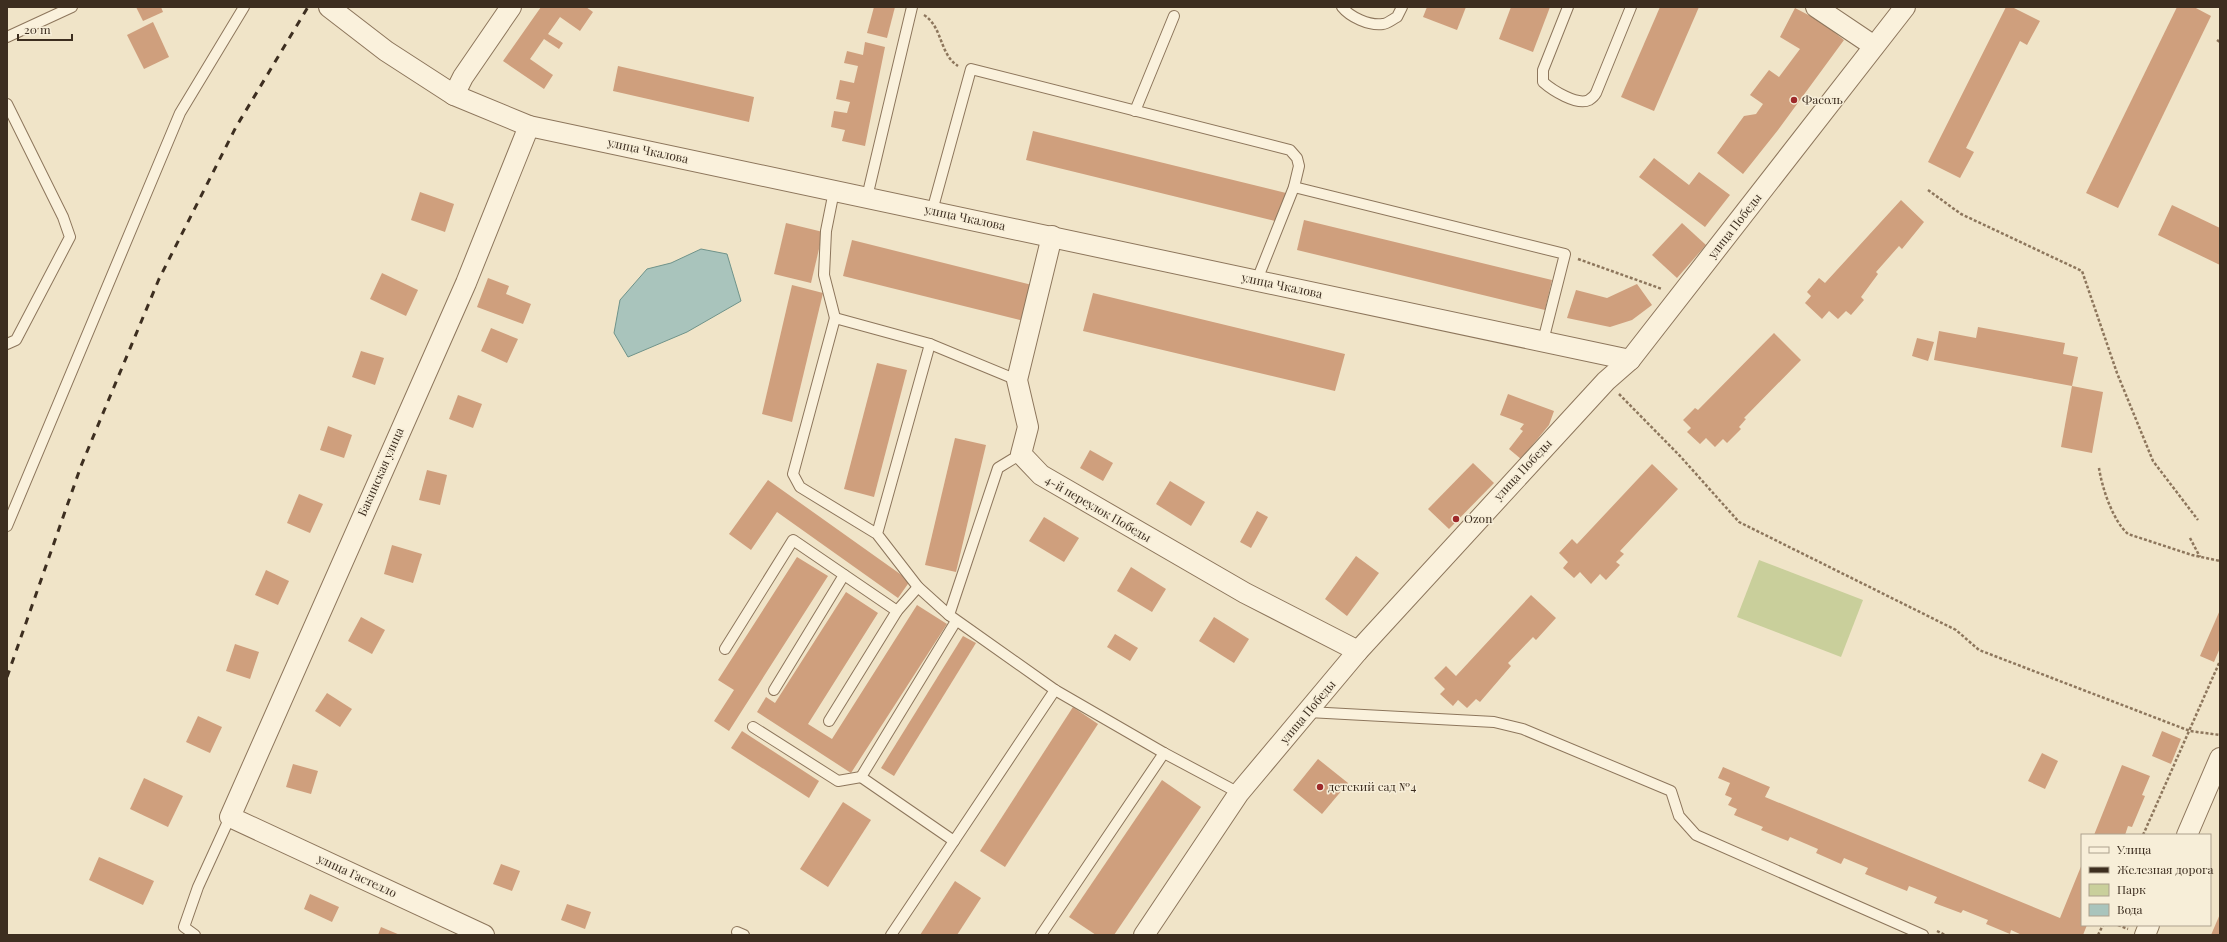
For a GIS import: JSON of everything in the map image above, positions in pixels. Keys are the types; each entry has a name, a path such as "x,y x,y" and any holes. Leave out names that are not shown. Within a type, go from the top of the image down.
{"street":[{"name":"улица Чкалова","path":"329,7 386,51 454,95 529,126 1630,360"},
{"path":"454,95 463,77 511,7"},
{"path":"1816,7 1874,46"},
{"name":"улица Победы","path":"1144,935 1240,793 1358,651 1606,381 1630,360 1905,7"},
{"name":"Бакинская улица","path":"230,817 466,283 529,126"},
{"path":"1020,454 1028,427 1017,380 1052,236"},
{"name":"4-й переулок Победы","path":"1020,454 1041,475 1245,593 1358,651"},
{"path":"2188,834 2220,758"},
{"name":"улица Гастелло","path":"230,817 484,935"}],"lane":[{"path":"7,37 72,7"},
{"path":"7,526 180,113 244,7"},
{"path":"868,197 912,7"},
{"path":"1342,7 1346,12 1364,21 1383,24 1397,17 1402,7"},
{"path":"1568,7 1543,70 1543,82 1553,91 1579,101 1589,100 1596,93 1632,7"},
{"path":"1135,111 1174,16"},
{"path":"932,211 971,69 1290,150 1297,158 1299,166 1294,188 1257,280"},
{"path":"7,104 64,217 70,237 16,340 7,344"},
{"path":"1294,188 1565,254 1543,342"},
{"path":"834,191 826,231 824,275 835,318 793,474 800,487 877,534 918,587 952,618 1055,690 1164,753 1240,793"},
{"path":"835,318 930,344 1017,380"},
{"path":"877,534 930,344"},
{"path":"861,777 952,618 998,468 1020,454"},
{"path":"725,649 793,540 897,611"},
{"path":"774,690 844,575"},
{"path":"829,721 897,611 918,587"},
{"path":"891,935 1055,690"},
{"path":"1308,712 1494,722 1523,729 1670,791 1679,816 1696,835 1923,935"},
{"path":"753,727 838,781 861,777 954,841"},
{"path":"1041,935 1164,753"},
{"path":"195,935 184,927 198,887 230,817"}],"path":[{"path":"912,7 933,21 947,54 956,65 971,69"},
{"path":"1928,190 1961,214 2082,271 2117,373 2153,461 2198,520"},
{"path":"1565,254 1681,295"},
{"path":"1606,381 1680,456 1739,522 1956,630 1979,650 2190,731 2220,735"},
{"path":"2100,468 2101,483 2121,528 2128,534 2192,556 2220,561"},
{"path":"2190,538 2200,557 2220,561"},
{"path":"2143,834 2220,661"},
{"path":"2098,935 2102,926"}],"green space":[{"path":"1759,560 1863,600 1841,657 1737,617"}],"water":[{"path":"701,249 727,254 741,301 687,332 628,357 614,333 620,300 647,269 671,263"}],"building":[{"path":"136,7 161,7 163,12 143,21"},
{"path":"541,7 586,7 593,12 580,31 560,17 548,34 563,43 559,49 544,39 530,59 553,75 544,89 503,61"},
{"path":"874,7 895,7 887,38 867,33"},
{"path":"1427,7 1466,7 1457,30 1423,17"},
{"path":"1511,7 1550,7 1533,52 1499,39"},
{"path":"1660,7 1699,7 1654,111 1621,97"},
{"path":"2006,7 2012,7 2040,21 2027,45 2020,41 1966,148 1974,152 1960,178 1928,162"},
{"path":"2177,7 2194,7 2211,16 2118,208 2086,193"},
{"path":"1795,8 1820,21 1844,40 1778,130 1743,174 1717,153 1744,116 1756,114 1763,104 1750,95 1769,70 1779,77 1800,49 1780,37"},
{"path":"153,22 169,57 144,69 127,35"},
{"path":"865,42 885,47 865,146 842,141 845,130 831,127 834,111 847,113 850,102 836,99 840,80 854,83 858,66 844,63 847,51 863,55"},
{"path":"618,66 754,97 749,122 613,91"},
{"path":"1033,131 1286,193 1279,222 1026,160"},
{"path":"1654,158 1689,185 1699,172 1730,195 1705,227 1639,177"},
{"path":"420,192 454,204 445,232 411,220"},
{"path":"1901,200 1924,222 1902,249 1899,246 1876,272 1878,274 1861,297 1864,300 1851,315 1846,311 1838,319 1829,311 1822,319 1805,303 1811,296 1807,292 1819,278 1825,283"},
{"path":"2172,205 2220,228 2220,265 2158,235"},
{"path":"1304,220 1552,280 1545,310 1297,250"},
{"path":"786,223 823,232 811,283 774,274"},
{"path":"1682,223 1706,245 1677,278 1652,255"},
{"path":"852,240 1036,286 1028,322 843,276"},
{"path":"382,273 418,290 406,316 370,299"},
{"path":"488,278 509,286 506,294 531,304 523,324 477,307"},
{"path":"1637,284 1652,305 1632,320 1610,327 1567,318 1576,290 1607,298"},
{"path":"792,285 823,293 792,422 762,414"},
{"path":"1093,293 1345,354 1335,391 1083,331"},
{"path":"1978,327 2065,343 2063,354 2078,357 2072,386 1934,360 1939,331 1976,338"},
{"path":"491,328 518,339 507,363 481,351"},
{"path":"1774,333 1801,360 1744,418 1746,419 1739,427 1741,429 1727,443 1723,439 1715,447 1706,438 1700,444 1687,432 1691,428 1683,420 1695,408 1698,410"},
{"path":"1917,338 1934,342 1928,361 1912,356"},
{"path":"361,351 384,358 375,385 352,377"},
{"path":"877,363 907,370 874,497 844,489"},
{"path":"2072,386 2103,392 2092,453 2061,447"},
{"path":"1508,394 1554,411 1549,425 1521,459 1509,449 1523,431 1520,429 1524,424 1500,415"},
{"path":"458,395 482,404 473,428 449,419"},
{"path":"328,426 352,435 344,458 320,450"},
{"path":"955,438 986,445 956,572 925,565"},
{"path":"1090,450 1113,463 1103,481 1080,468"},
{"path":"1473,463 1494,483 1449,529 1428,509"},
{"path":"1652,464 1678,489 1620,551 1624,554 1616,562 1620,565 1606,580 1600,574 1591,584 1580,572 1574,578 1563,568 1568,562 1559,553 1572,539 1577,544"},
{"path":"427,470 447,475 440,505 419,500"},
{"path":"768,480 910,581 898,598 777,512 751,550 729,534"},
{"path":"1170,481 1205,502 1191,526 1156,504"},
{"path":"299,494 323,504 310,533 287,523"},
{"path":"1257,511 1268,517 1251,548 1240,542"},
{"path":"1044,517 1079,538 1064,562 1029,541"},
{"path":"392,545 422,554 413,583 384,574"},
{"path":"1356,556 1379,573 1347,616 1325,599"},
{"path":"797,557 828,576 729,731 714,721 734,690 718,680"},
{"path":"1131,567 1166,589 1152,612 1117,591"},
{"path":"266,570 289,581 278,605 255,595"},
{"path":"846,592 878,613 808,724 832,739 917,605 947,624 851,773 757,712 766,697 775,703"},
{"path":"1531,595 1556,618 1536,640 1533,637 1508,663 1511,666 1480,702 1476,699 1467,708 1458,700 1453,706 1440,694 1445,689 1434,678 1446,666 1456,676"},
{"path":"2220,610 2220,648 2214,662 2200,656"},
{"path":"361,617 385,630 372,654 348,641"},
{"path":"1214,617 1249,639 1234,663 1199,641"},
{"path":"1115,634 1138,648 1130,661 1107,647"},
{"path":"963,636 976,643 894,776 881,768"},
{"path":"235,644 259,652 250,679 226,671"},
{"path":"327,693 352,709 340,727 315,711"},
{"path":"1073,707 1098,724 1005,867 980,851"},
{"path":"198,716 222,727 210,753 186,742"},
{"path":"742,731 819,781 809,798 731,748"},
{"path":"2162,731 2181,739 2171,764 2152,756"},
{"path":"2042,753 2058,761 2045,789 2028,781"},
{"name":"детский сад №4","path":"1318,759 1348,783 1322,814 1293,790"},
{"path":"293,764 318,771 311,794 286,787"},
{"path":"2122,765 2150,776 2142,795 2145,796 2132,827 2128,826 2125,834 2094,834"},
{"path":"1723,767 1770,787 1765,797 2060,918 2081,866 2081,926 2087,926 2083,935 2022,935 2011,930 2010,934 1986,924 1988,920 1963,910 1961,913 1934,903 1937,897 1909,886 1907,891 1865,874 1868,868 1844,858 1841,864 1816,853 1818,849 1790,837 1788,841 1761,830 1763,827 1734,815 1737,809 1728,805 1732,798 1725,795 1730,783 1718,778"},
{"path":"144,778 183,796 168,827 130,809"},
{"path":"1162,780 1201,807 1114,935 1096,935 1069,917"},
{"path":"843,802 871,820 828,887 800,869"},
{"path":"99,857 154,881 143,905 89,880"},
{"path":"501,864 520,871 512,891 493,884"},
{"path":"955,881 981,898 957,935 920,935"},
{"path":"310,894 339,907 332,922 304,909"},
{"path":"567,904 591,912 585,929 561,920"},
{"path":"2220,914 2220,935 2211,935"},
{"path":"381,927 400,935 378,935"}],"railway":[{"path":"7,677 81,466 159,279 236,127 308,7"}],"place":[{"name":"Фасоль","path":"1794,100"},
{"name":"Ozon","path":"1456,519"},
{"name":"детский сад №4","path":"1320,787"}]}
